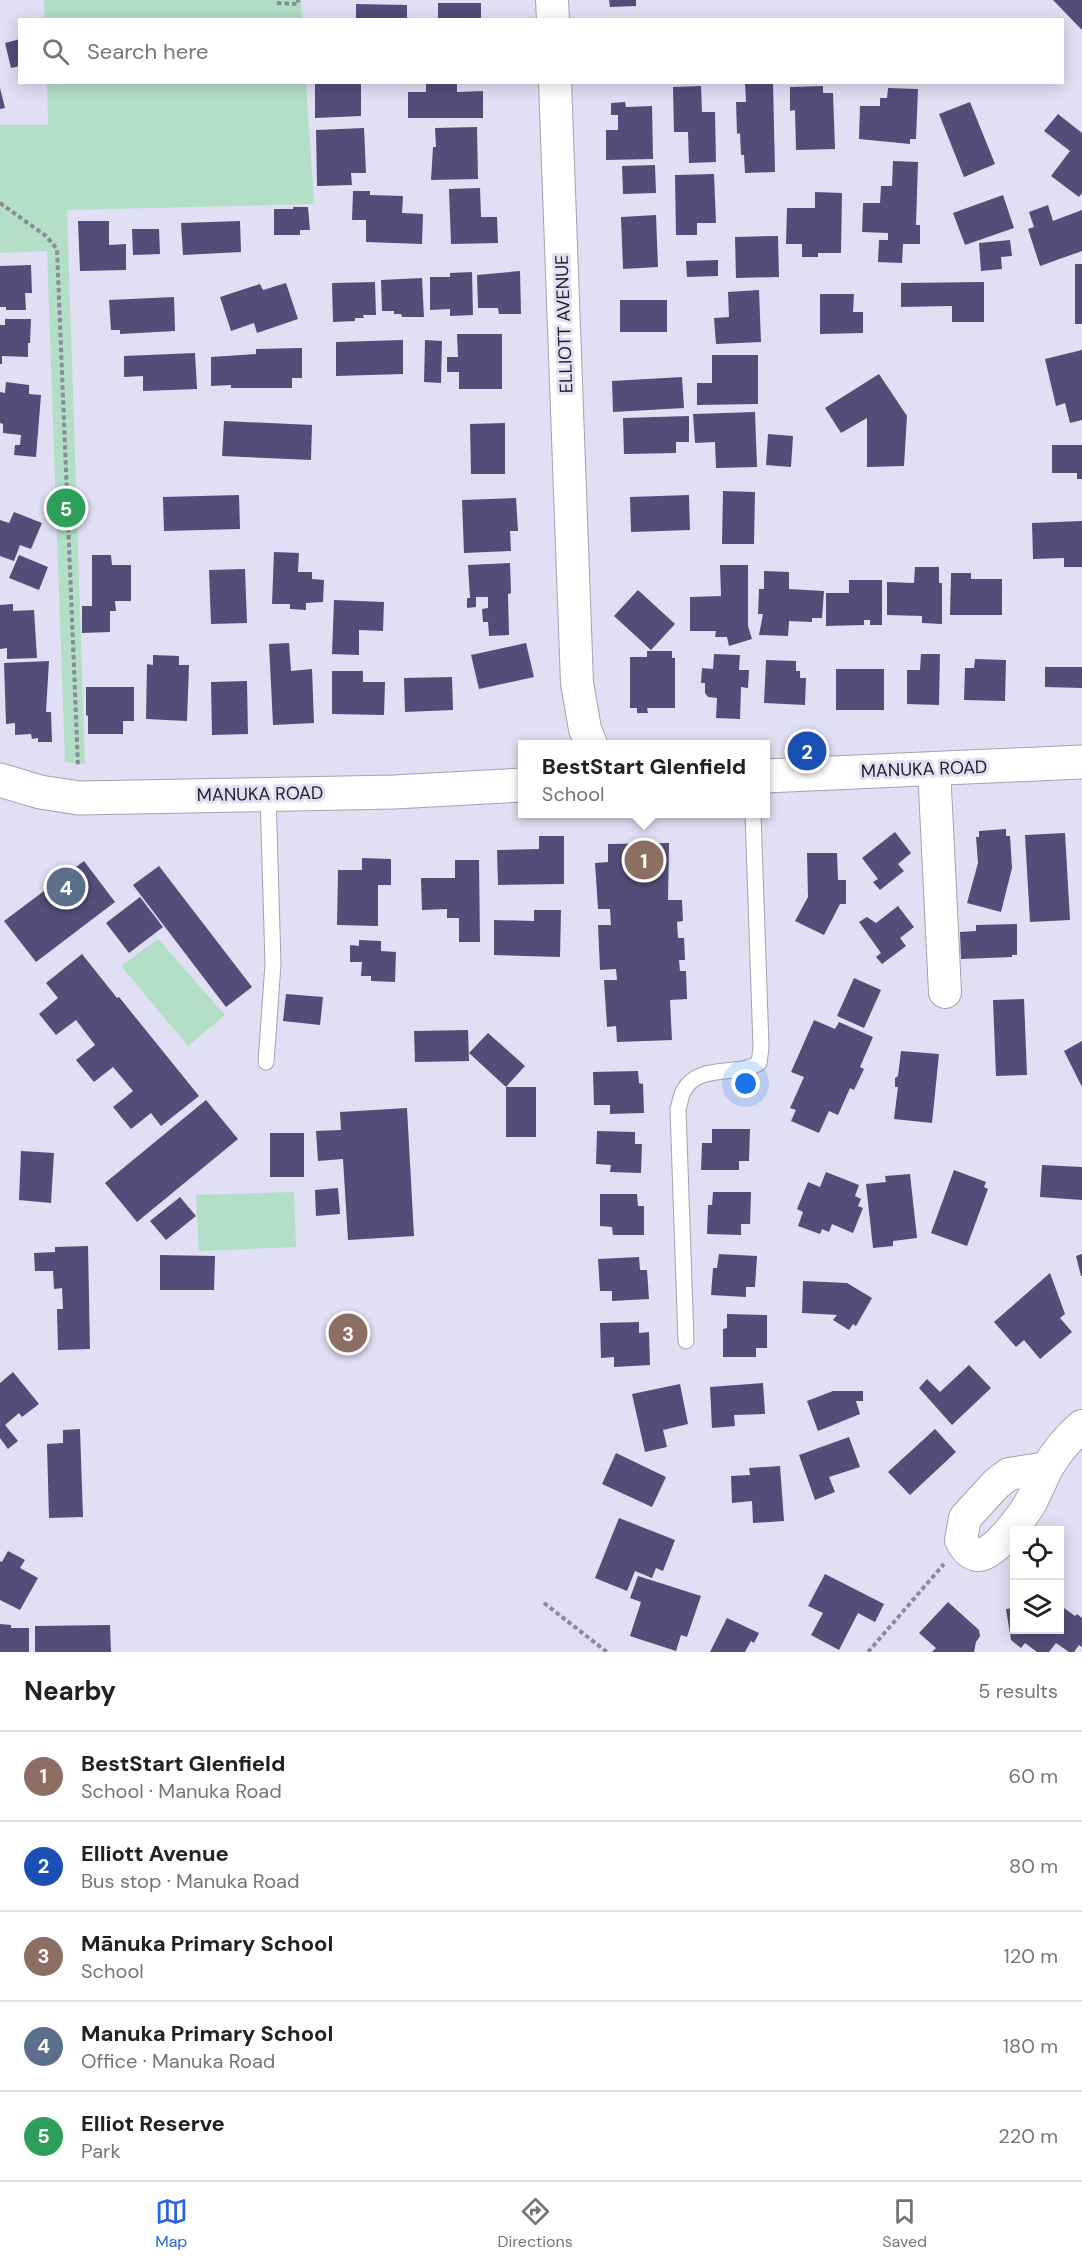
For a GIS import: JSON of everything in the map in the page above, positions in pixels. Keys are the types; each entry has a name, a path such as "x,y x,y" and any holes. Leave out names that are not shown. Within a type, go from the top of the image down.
{"street":[{"path":"552,0 553,18"},
{"name":"ELLIOTT AVENUE","path":"555,84 577,683 585,729 589,740"},
{"name":"MANUKA ROAD","path":"770,776 1082,762"},
{"path":"934,768 945,992"},
{"name":"MANUKA ROAD","path":"0,780 40,792 79,798 394,792 518,785"},
{"path":"1047,1468 1009,1474 996,1484 965,1518 961,1540 966,1548 975,1554 986,1554 1004,1538 1033,1500 1047,1468 1082,1426"}],"lane":[{"path":"266,1062 273,964 267,794"},
{"path":"686,1341 678,1109 684,1089 698,1077 713,1072 750,1069 759,1063 761,1047 753,818"}],"path":[{"path":"276,3 298,4 297,0"},
{"path":"0,203 46,236 57,249 78,766"},
{"path":"868,1652 951,1556 966,1548"},
{"path":"544,1603 607,1652"}],"green space":[{"path":"44,0 301,0 302,18 45,18"},
{"path":"47,84 306,84 314,204 67,210 85,764 65,762 47,251 0,252 0,125 48,125"},
{"path":"158,939 225,1015 188,1046 121,966"},
{"path":"294,1192 296,1247 199,1251 196,1195"}],"building":[{"path":"609,0 636,0 636,6 610,7"},
{"path":"1053,0 1082,0 1082,30"},
{"path":"438,3 481,3 481,18 438,18"},
{"path":"356,4 407,5 407,18 356,18"},
{"path":"18,40 18,66 11,68 5,43"},
{"path":"315,84 361,84 361,116 315,118"},
{"path":"426,84 457,84 457,92 483,91 483,118 408,118 408,92 426,92"},
{"path":"745,84 773,84 775,172 745,173 740,133 737,134 736,102 746,102"},
{"path":"701,86 702,112 715,112 716,162 689,163 688,132 674,132 673,87"},
{"path":"823,86 823,93 833,93 835,149 796,150 795,110 790,111 790,87"},
{"path":"0,88 5,108 0,109"},
{"path":"888,88 918,89 916,139 910,139 910,144 859,139 860,106 880,106 880,98 887,98"},
{"path":"625,102 626,107 652,106 653,159 606,160 606,130 618,130 618,115 611,115 611,103"},
{"path":"970,102 995,164 964,177 939,114"},
{"path":"1058,114 1082,133 1082,193 1079,197 1051,176 1070,151 1044,131"},
{"path":"477,127 478,179 431,180 433,147 436,147 435,128"},
{"path":"364,128 366,173 351,173 352,185 317,186 316,130"},
{"path":"893,161 918,162 916,225 920,225 920,244 903,244 902,263 878,262 879,240 888,240 888,233 862,232 863,203 880,203 881,186 892,186"},
{"path":"655,165 656,193 623,194 622,166"},
{"path":"714,174 716,223 697,223 697,235 676,235 675,175"},
{"path":"480,188 481,217 497,217 498,243 451,244 449,189"},
{"path":"353,191 370,191 370,195 403,196 402,213 423,214 422,244 366,242 366,220 352,220"},
{"path":"815,192 842,193 841,253 818,253 818,257 802,257 802,244 786,244 787,208 815,208"},
{"path":"1003,195 1014,228 965,245 953,213"},
{"path":"1048,205 1053,221 1082,210 1082,251 1040,266 1028,229 1034,227 1029,212"},
{"path":"293,207 308,207 310,230 300,230 300,235 274,235 274,209 293,209"},
{"path":"656,215 658,267 623,269 621,217"},
{"path":"78,221 109,221 109,245 126,244 126,270 80,271"},
{"path":"240,221 241,252 183,255 181,223"},
{"path":"132,229 159,229 160,254 133,255"},
{"path":"778,236 779,277 736,278 735,237"},
{"path":"1010,240 1012,256 1001,257 1002,269 981,271 979,243"},
{"path":"718,260 718,276 687,277 686,261"},
{"path":"1075,264 1082,264 1082,324 1075,324"},
{"path":"31,265 32,293 25,293 26,310 6,310 6,307 0,307 0,266"},
{"path":"520,271 521,314 499,314 498,308 478,308 477,275"},
{"path":"472,272 473,315 450,316 450,309 430,310 430,277 450,277 450,273"},
{"path":"422,278 424,317 402,317 401,314 394,314 394,311 382,311 381,280"},
{"path":"375,282 376,315 363,315 364,318 355,318 355,321 333,322 332,283"},
{"path":"984,282 984,322 952,322 952,306 901,307 901,283"},
{"path":"286,283 298,319 257,333 254,323 231,331 220,297 260,284 263,290"},
{"path":"759,290 761,342 716,344 714,318 729,317 728,292"},
{"path":"820,294 854,294 853,312 863,312 863,333 820,334"},
{"path":"174,297 175,331 120,334 120,330 111,330 109,300"},
{"path":"620,300 667,300 667,332 620,332"},
{"path":"5,319 31,319 30,343 28,343 28,357 2,356 2,364 0,364 0,325 5,325"},
{"path":"457,334 502,334 502,389 459,389 459,372 447,372 447,357 458,357"},
{"path":"403,340 403,374 336,376 336,342"},
{"path":"425,340 442,341 441,383 424,382"},
{"path":"302,348 302,378 292,378 292,388 211,386 211,357 256,354 256,349"},
{"path":"1082,350 1082,420 1070,423 1065,403 1056,406 1045,359"},
{"path":"195,353 197,389 143,391 143,376 124,377 124,356"},
{"path":"712,355 758,355 758,404 697,405 697,383 712,383"},
{"path":"879,374 907,416 904,466 867,467 867,418 841,433 825,408"},
{"path":"682,377 684,408 613,412 612,381"},
{"path":"6,382 29,385 29,394 41,395 36,457 14,455 15,445 20,445 21,435 3,433 3,424 0,423 0,392 5,393"},
{"path":"755,412 757,467 716,468 715,442 695,443 693,414"},
{"path":"689,416 689,442 676,442 676,453 624,454 623,418"},
{"path":"224,421 312,425 311,460 222,456"},
{"path":"505,423 505,474 471,474 470,424"},
{"path":"768,434 793,436 791,467 766,465"},
{"path":"1052,445 1082,445 1082,479 1077,479 1077,473 1052,473"},
{"path":"723,491 755,492 754,544 722,544"},
{"path":"239,495 240,529 164,531 163,497"},
{"path":"689,495 690,530 631,532 630,497"},
{"path":"516,498 518,531 510,531 511,551 464,553 462,500"},
{"path":"14,512 42,523 31,549 20,545 14,561 0,556 0,520 9,523"},
{"path":"1082,521 1082,567 1064,567 1064,558 1033,559 1032,523"},
{"path":"274,552 299,553 298,572 312,572 312,579 324,580 323,602 306,603 306,610 290,609 290,604 272,604"},
{"path":"19,555 48,567 39,590 9,578"},
{"path":"92,555 111,555 112,565 131,565 131,601 115,601 116,611 110,611 110,632 82,633 82,606 92,606"},
{"path":"510,563 509,635 489,636 488,622 483,622 482,609 488,608 488,597 476,597 476,607 467,608 467,598 470,598 468,565"},
{"path":"720,565 748,565 748,626 752,639 729,646 727,637 715,637 716,631 690,631 690,597 721,596"},
{"path":"915,567 939,567 939,583 942,583 942,624 922,623 922,616 887,615 887,582 914,583"},
{"path":"245,569 247,623 211,624 209,570"},
{"path":"764,571 789,572 789,589 824,591 822,618 812,618 812,622 789,621 788,636 759,635 763,614 758,614 759,589 764,589"},
{"path":"951,573 971,573 971,579 1002,579 1002,615 950,615"},
{"path":"849,580 882,580 882,625 870,625 870,620 864,620 864,625 826,626 826,593 849,593"},
{"path":"638,590 675,624 651,650 614,616"},
{"path":"334,600 384,602 383,631 359,630 359,655 332,654"},
{"path":"13,604 13,611 34,610 37,658 7,659 7,648 0,649 0,605"},
{"path":"289,643 291,671 312,669 314,723 273,725 269,644"},
{"path":"526,643 534,677 479,689 471,655"},
{"path":"647,651 672,651 672,658 675,658 675,708 647,708 648,713 637,713 637,708 630,708 630,657 647,657"},
{"path":"714,654 740,655 739,670 749,670 748,688 741,687 740,719 716,718 717,698 708,697 705,693 705,683 701,683 702,668 713,669"},
{"path":"921,654 940,654 939,705 907,704 907,670 920,670"},
{"path":"153,655 179,656 179,665 189,665 187,721 146,719 147,664 153,665"},
{"path":"975,659 1006,660 1005,701 964,700 965,668 974,668"},
{"path":"766,660 796,661 796,671 800,671 800,678 806,678 805,705 764,703"},
{"path":"49,661 46,712 51,712 52,742 38,742 38,738 32,739 31,734 15,735 15,723 6,724 4,663"},
{"path":"1045,667 1082,667 1082,688 1045,687"},
{"path":"836,669 884,669 884,710 836,710"},
{"path":"332,671 363,671 363,682 385,682 384,715 332,714"},
{"path":"452,677 453,710 405,712 404,678"},
{"path":"247,681 248,734 212,735 211,682"},
{"path":"86,687 134,687 134,721 123,721 123,734 88,734"},
{"path":"1006,829 1006,836 1010,836 1012,868 1001,912 967,903 978,863 976,837 979,837 979,831"},
{"path":"895,832 911,853 898,864 904,871 880,890 873,882 878,879 862,858"},
{"path":"1065,833 1070,920 1030,922 1025,835"},
{"path":"539,836 564,836 564,884 498,885 497,850 539,849"},
{"path":"669,843 668,900 682,900 683,921 677,922 678,938 684,938 685,960 679,960 680,971 686,971 687,999 670,1000 672,1040 617,1042 616,1026 607,1027 604,980 617,980 616,969 600,970 598,925 611,925 610,909 598,909 595,863 608,862 608,844"},
{"path":"807,853 837,853 838,880 846,880 846,904 840,904 824,935 795,921 808,897"},
{"path":"362,858 391,859 391,885 378,885 378,926 337,925 338,870 362,870"},
{"path":"455,860 479,860 480,942 459,942 459,918 447,918 447,909 422,910 421,878 455,878"},
{"path":"84,861 115,902 36,962 4,921"},
{"path":"159,866 252,987 226,1007 133,885"},
{"path":"140,897 163,927 129,953 106,923"},
{"path":"898,906 914,927 900,938 906,946 882,964 876,957 881,953 859,922 867,917 876,923"},
{"path":"534,910 561,910 560,957 494,955 494,920 534,921"},
{"path":"1017,924 1017,955 961,959 960,932 976,931 976,925"},
{"path":"359,940 381,941 381,951 396,952 395,982 371,981 371,976 361,976 362,962 350,962 350,945 359,946"},
{"path":"82,954 199,1096 161,1126 151,1113 131,1129 113,1107 133,1091 113,1067 94,1082 76,1060 95,1045 76,1020 56,1035 39,1014 58,998 46,983"},
{"path":"854,978 881,990 864,1028 837,1016"},
{"path":"286,994 323,997 320,1025 283,1021"},
{"path":"1024,999 1027,1075 996,1076 993,1000"},
{"path":"814,1020 835,1029 839,1022 873,1037 860,1067 864,1069 854,1090 850,1088 838,1115 829,1111 819,1133 791,1121 796,1110 790,1108 804,1077 791,1072"},
{"path":"468,1030 469,1061 415,1062 414,1031"},
{"path":"488,1033 525,1066 506,1087 469,1053"},
{"path":"1082,1041 1082,1087 1064,1051"},
{"path":"901,1051 939,1054 932,1123 894,1119 898,1087 895,1087 895,1078 898,1076"},
{"path":"638,1071 639,1083 643,1084 644,1113 610,1114 610,1105 594,1105 593,1072"},
{"path":"506,1087 536,1087 536,1137 506,1137"},
{"path":"206,1100 238,1139 137,1222 105,1183"},
{"path":"407,1108 414,1236 348,1240 343,1159 318,1161 316,1131 341,1130 340,1112"},
{"path":"712,1129 750,1129 749,1161 739,1161 739,1170 701,1170 702,1143 712,1143"},
{"path":"597,1131 635,1132 635,1144 642,1144 641,1173 610,1172 611,1165 596,1164"},
{"path":"270,1133 304,1133 304,1177 270,1177"},
{"path":"21,1151 54,1153 51,1203 19,1200"},
{"path":"1042,1165 1082,1167 1082,1200 1040,1197"},
{"path":"954,1170 986,1182 984,1187 988,1189 967,1246 931,1233"},
{"path":"826,1172 859,1185 855,1196 861,1199 858,1206 863,1208 853,1233 832,1224 829,1232 822,1229 820,1234 798,1226 803,1212 797,1209 808,1182 820,1187"},
{"path":"910,1174 917,1238 893,1241 893,1246 873,1248 866,1184 886,1182 885,1176"},
{"path":"338,1188 340,1214 316,1216 315,1190"},
{"path":"713,1192 751,1192 750,1224 741,1224 741,1235 707,1234 708,1205 712,1205"},
{"path":"600,1194 637,1194 638,1206 644,1206 644,1235 613,1235 612,1227 600,1226"},
{"path":"180,1197 196,1216 166,1240 150,1221"},
{"path":"88,1246 90,1349 58,1350 57,1309 63,1309 62,1288 54,1289 53,1271 35,1271 34,1253 55,1252 55,1247"},
{"path":"719,1254 757,1256 755,1287 746,1287 746,1297 711,1295 713,1268 717,1268"},
{"path":"1082,1254 1082,1276 1081,1276 1076,1256"},
{"path":"160,1255 215,1256 214,1290 160,1290"},
{"path":"639,1257 640,1270 647,1270 649,1299 612,1301 612,1291 600,1291 598,1259"},
{"path":"1050,1273 1065,1314 1060,1318 1072,1332 1040,1359 1024,1340 1016,1347 994,1322"},
{"path":"803,1281 847,1283 872,1298 856,1326 853,1324 849,1330 833,1320 837,1315 802,1313"},
{"path":"727,1314 767,1315 767,1348 756,1348 756,1357 723,1357 723,1329 727,1328"},
{"path":"639,1322 639,1333 649,1332 650,1365 614,1367 614,1357 601,1358 600,1323"},
{"path":"969,1365 991,1388 952,1425 919,1388 927,1379 940,1392"},
{"path":"13,1372 39,1404 22,1417 19,1413 5,1425 18,1441 8,1449 0,1438 0,1383"},
{"path":"763,1383 765,1414 734,1415 735,1426 712,1428 710,1387"},
{"path":"680,1384 688,1424 663,1430 667,1447 645,1452 632,1394"},
{"path":"833,1391 863,1391 863,1401 856,1401 860,1414 818,1431 807,1401"},
{"path":"80,1429 83,1517 49,1518 47,1444 63,1443 63,1430"},
{"path":"935,1429 956,1452 910,1495 888,1472"},
{"path":"849,1437 860,1467 829,1477 835,1492 815,1500 799,1455"},
{"path":"616,1453 666,1477 652,1507 602,1484"},
{"path":"780,1466 784,1521 753,1523 752,1501 732,1503 731,1476 750,1475 749,1468"},
{"path":"619,1518 675,1540 663,1571 656,1568 652,1578 635,1571 627,1591 595,1578"},
{"path":"8,1551 25,1560 20,1568 38,1578 20,1610 0,1600 0,1561 2,1562"},
{"path":"825,1574 884,1604 875,1622 858,1613 839,1650 811,1635 823,1613 808,1606"},
{"path":"638,1576 701,1596 687,1637 681,1635 676,1651 630,1636 641,1602 630,1598"},
{"path":"948,1602 979,1630 980,1636 974,1652 932,1652 936,1648 919,1633"},
{"path":"1010,1608 1010,1634 1006,1609"},
{"path":"1064,1608 1082,1618 1082,1647 1079,1645 1074,1652 1069,1652 1056,1643 1049,1652 1037,1652 1025,1643 1021,1648 1011,1640 1010,1634 1064,1634"},
{"path":"727,1618 759,1633 754,1643 751,1641 745,1652 710,1652"},
{"path":"0,1624 11,1625 11,1628 29,1628 29,1652 0,1652"},
{"path":"110,1625 111,1652 35,1652 35,1626"}],"place":[{"name":"Elliot Reserve","path":"66,508"},
{"name":"Elliott Avenue","path":"807,751"},
{"name":"BestStart Glenfield","path":"644,860"},
{"name":"Manuka Primary School","path":"66,887"},
{"name":"Mānuka Primary School","path":"348,1333"}]}
